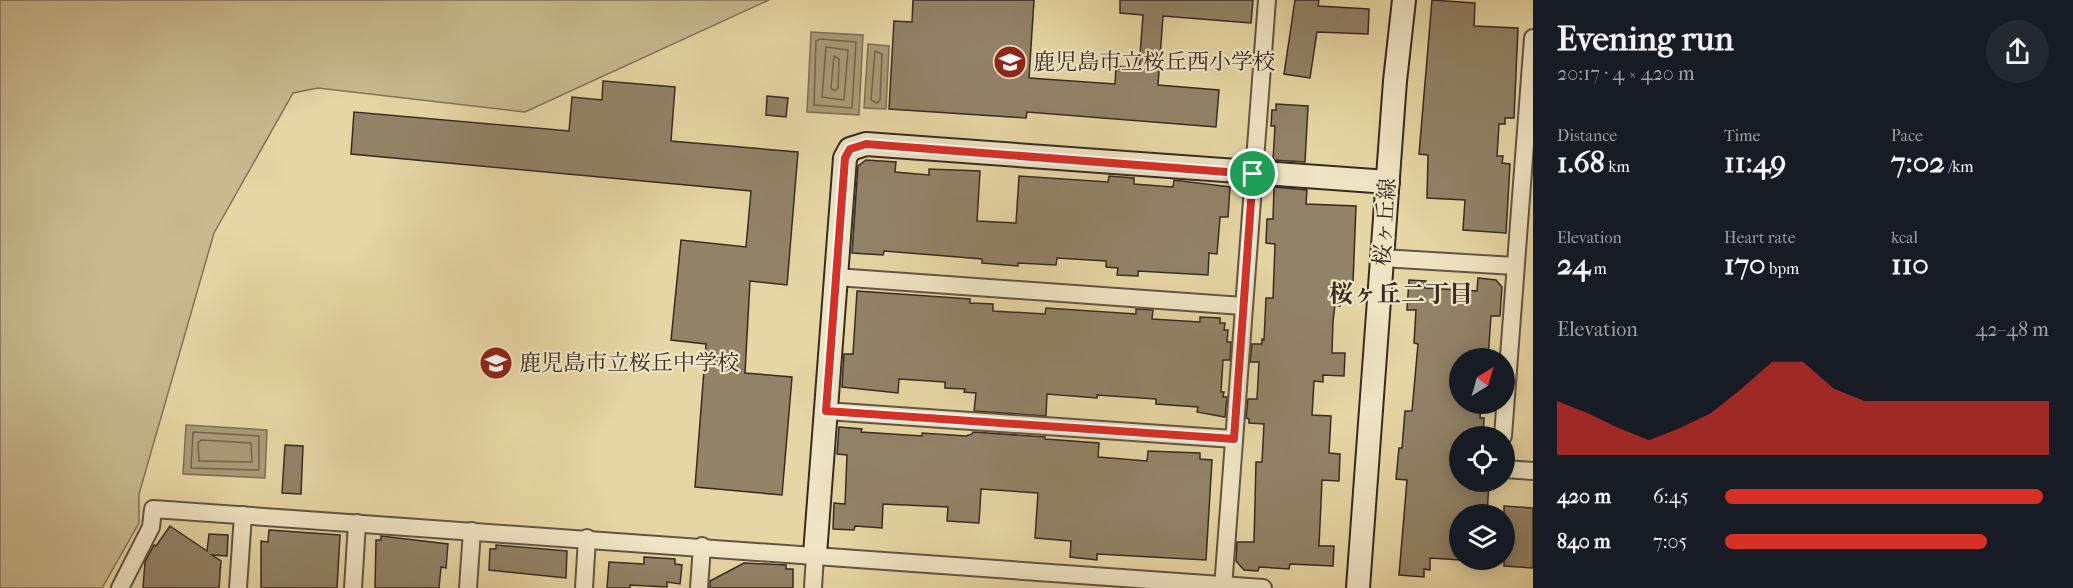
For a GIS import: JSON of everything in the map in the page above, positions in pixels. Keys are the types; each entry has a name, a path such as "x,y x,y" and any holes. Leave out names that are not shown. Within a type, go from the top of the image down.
{"street":[{"path":"1223,587 1267,0"},
{"name":"桜ヶ丘線","path":"1358,588 1382,258 1404,0"},
{"path":"1504,426 1533,38"},
{"path":"813,588 845,158 850,149 857,146 1389,182"},
{"path":"1382,258 1515,266"},
{"path":"836,277 1243,306"},
{"path":"826,411 1234,439"},
{"path":"1515,470 1533,471"},
{"path":"120,588 151,527 153,508 815,554 1223,587 1263,588"},
{"path":"238,588 243,515"},
{"path":"352,588 357,523"},
{"path":"468,588 472,531"},
{"path":"584,588 587,538"},
{"path":"699,588 702,546"}],"shaded area":[{"path":"0,0 769,0 525,112 318,88 293,93 214,233 139,494 139,523 102,588 0,588"}],"water":[{"path":"811,32 863,35 859,115 807,112"},
{"path":"868,44 889,46 886,109 864,108"},
{"path":"186,425 267,430 265,478 183,474"}],"building":[{"path":"913,0 1034,0 1029,78 1115,84 1116,66 1139,68 1143,15 1120,13 1120,0 1253,0 1251,23 1163,16 1158,85 1219,90 1216,127 1027,112 1026,118 889,109 894,21 912,22"},
{"path":"1295,0 1319,0 1318,6 1369,9 1368,34 1317,32 1310,78 1284,74"},
{"path":"1432,0 1475,3 1474,26 1518,28 1514,118 1505,118 1505,124 1499,124 1497,156 1503,156 1502,163 1510,164 1506,233 1463,230 1465,200 1427,198 1428,155 1419,154"},
{"path":"603,81 675,87 671,141 798,152 787,285 750,281 745,373 792,377 782,495 695,487 706,344 671,340 681,240 746,247 751,191 351,154 354,112 569,131 572,97 602,100"},
{"path":"767,96 788,98 786,117 766,115"},
{"path":"1276,104 1308,106 1305,162 1273,160 1275,126 1271,126 1272,110 1276,110"},
{"path":"866,160 896,162 895,172 929,175 929,169 980,171 977,221 1016,223 1019,176 1108,182 1109,176 1134,178 1134,184 1173,187 1174,180 1230,187 1228,217 1220,217 1217,254 1209,253 1208,275 1138,271 1138,276 1117,275 1118,268 1106,267 1106,261 1057,258 1056,265 1018,263 1018,266 982,263 982,259 884,251 883,255 852,253 858,166"},
{"path":"1274,187 1307,190 1306,204 1356,206 1353,283 1342,285 1340,306 1335,305 1333,321 1332,353 1345,353 1344,376 1323,375 1323,382 1314,381 1312,415 1331,416 1329,453 1340,454 1339,481 1322,480 1319,546 1334,546 1333,566 1290,564 1289,569 1259,567 1258,571 1244,570 1236,561 1237,542 1254,542 1256,462 1262,462 1264,424 1249,423 1249,419 1246,418 1248,399 1257,399 1259,362 1250,362 1252,344 1262,344 1262,339 1264,340 1266,298 1273,298 1275,244 1266,243 1267,219 1273,219"},
{"path":"1478,278 1496,280 1502,287 1500,316 1491,316 1489,348 1449,348 1449,414 1480,414 1480,418 1484,418 1484,426 1449,426 1449,492 1488,492 1488,504 1449,504 1449,559 1430,558 1430,570 1424,569 1424,577 1399,575 1407,480 1396,479 1399,448 1402,448 1405,411 1412,411 1418,344 1414,343 1416,310 1407,310 1409,280 1426,281 1425,288 1477,291"},
{"path":"857,291 970,299 970,303 993,304 993,311 1045,314 1046,308 1136,314 1136,309 1153,310 1152,319 1200,322 1200,317 1220,318 1220,323 1225,323 1224,330 1228,330 1227,342 1231,342 1230,360 1223,360 1221,392 1224,392 1223,397 1227,397 1225,417 1197,412 1198,407 1156,404 1156,399 1097,395 1097,398 1047,394 1046,416 974,411 976,393 964,392 965,389 945,388 945,382 899,379 898,393 842,387 844,354 853,354"},
{"path":"839,427 862,429 861,432 922,436 922,433 966,436 973,432 1045,437 1045,439 1099,443 1098,457 1147,461 1148,451 1200,453 1200,459 1212,460 1206,560 1097,554 1097,560 1070,557 1071,541 1035,538 1038,493 981,489 979,523 947,521 948,507 883,504 882,528 855,526 854,530 833,529 834,503 845,504 847,455 837,454"},
{"path":"285,445 303,446 301,494 282,493"},
{"path":"1515,507 1533,508 1533,568 1515,567"},
{"path":"170,526 207,551 209,534 228,535 227,556 212,555 221,561 219,588 143,588 145,562 154,545 156,546"},
{"path":"269,530 340,535 337,588 261,588 261,541 268,542"},
{"path":"381,536 448,544 446,568 441,567 439,588 375,588 376,540 381,540"},
{"path":"496,545 567,551 566,578 489,570 490,549 496,549"},
{"path":"644,557 675,559 675,564 682,565 680,584 667,582 667,587 630,585 630,588 607,588 609,562 644,564"},
{"path":"744,563 786,565 786,569 793,569 793,588 710,588 710,581"}],"place":[{"name":"鹿児島市立桜丘西小学校","path":"1010,62"},
{"name":"鹿児島市立桜丘中学校","path":"496,363"}],"district":[{"name":"桜ヶ丘二丁目","path":"1401,294"}],"route":[{"path":"866,144 1253,174 1234,439 826,411 845,158 850,149 866,144"}]}
